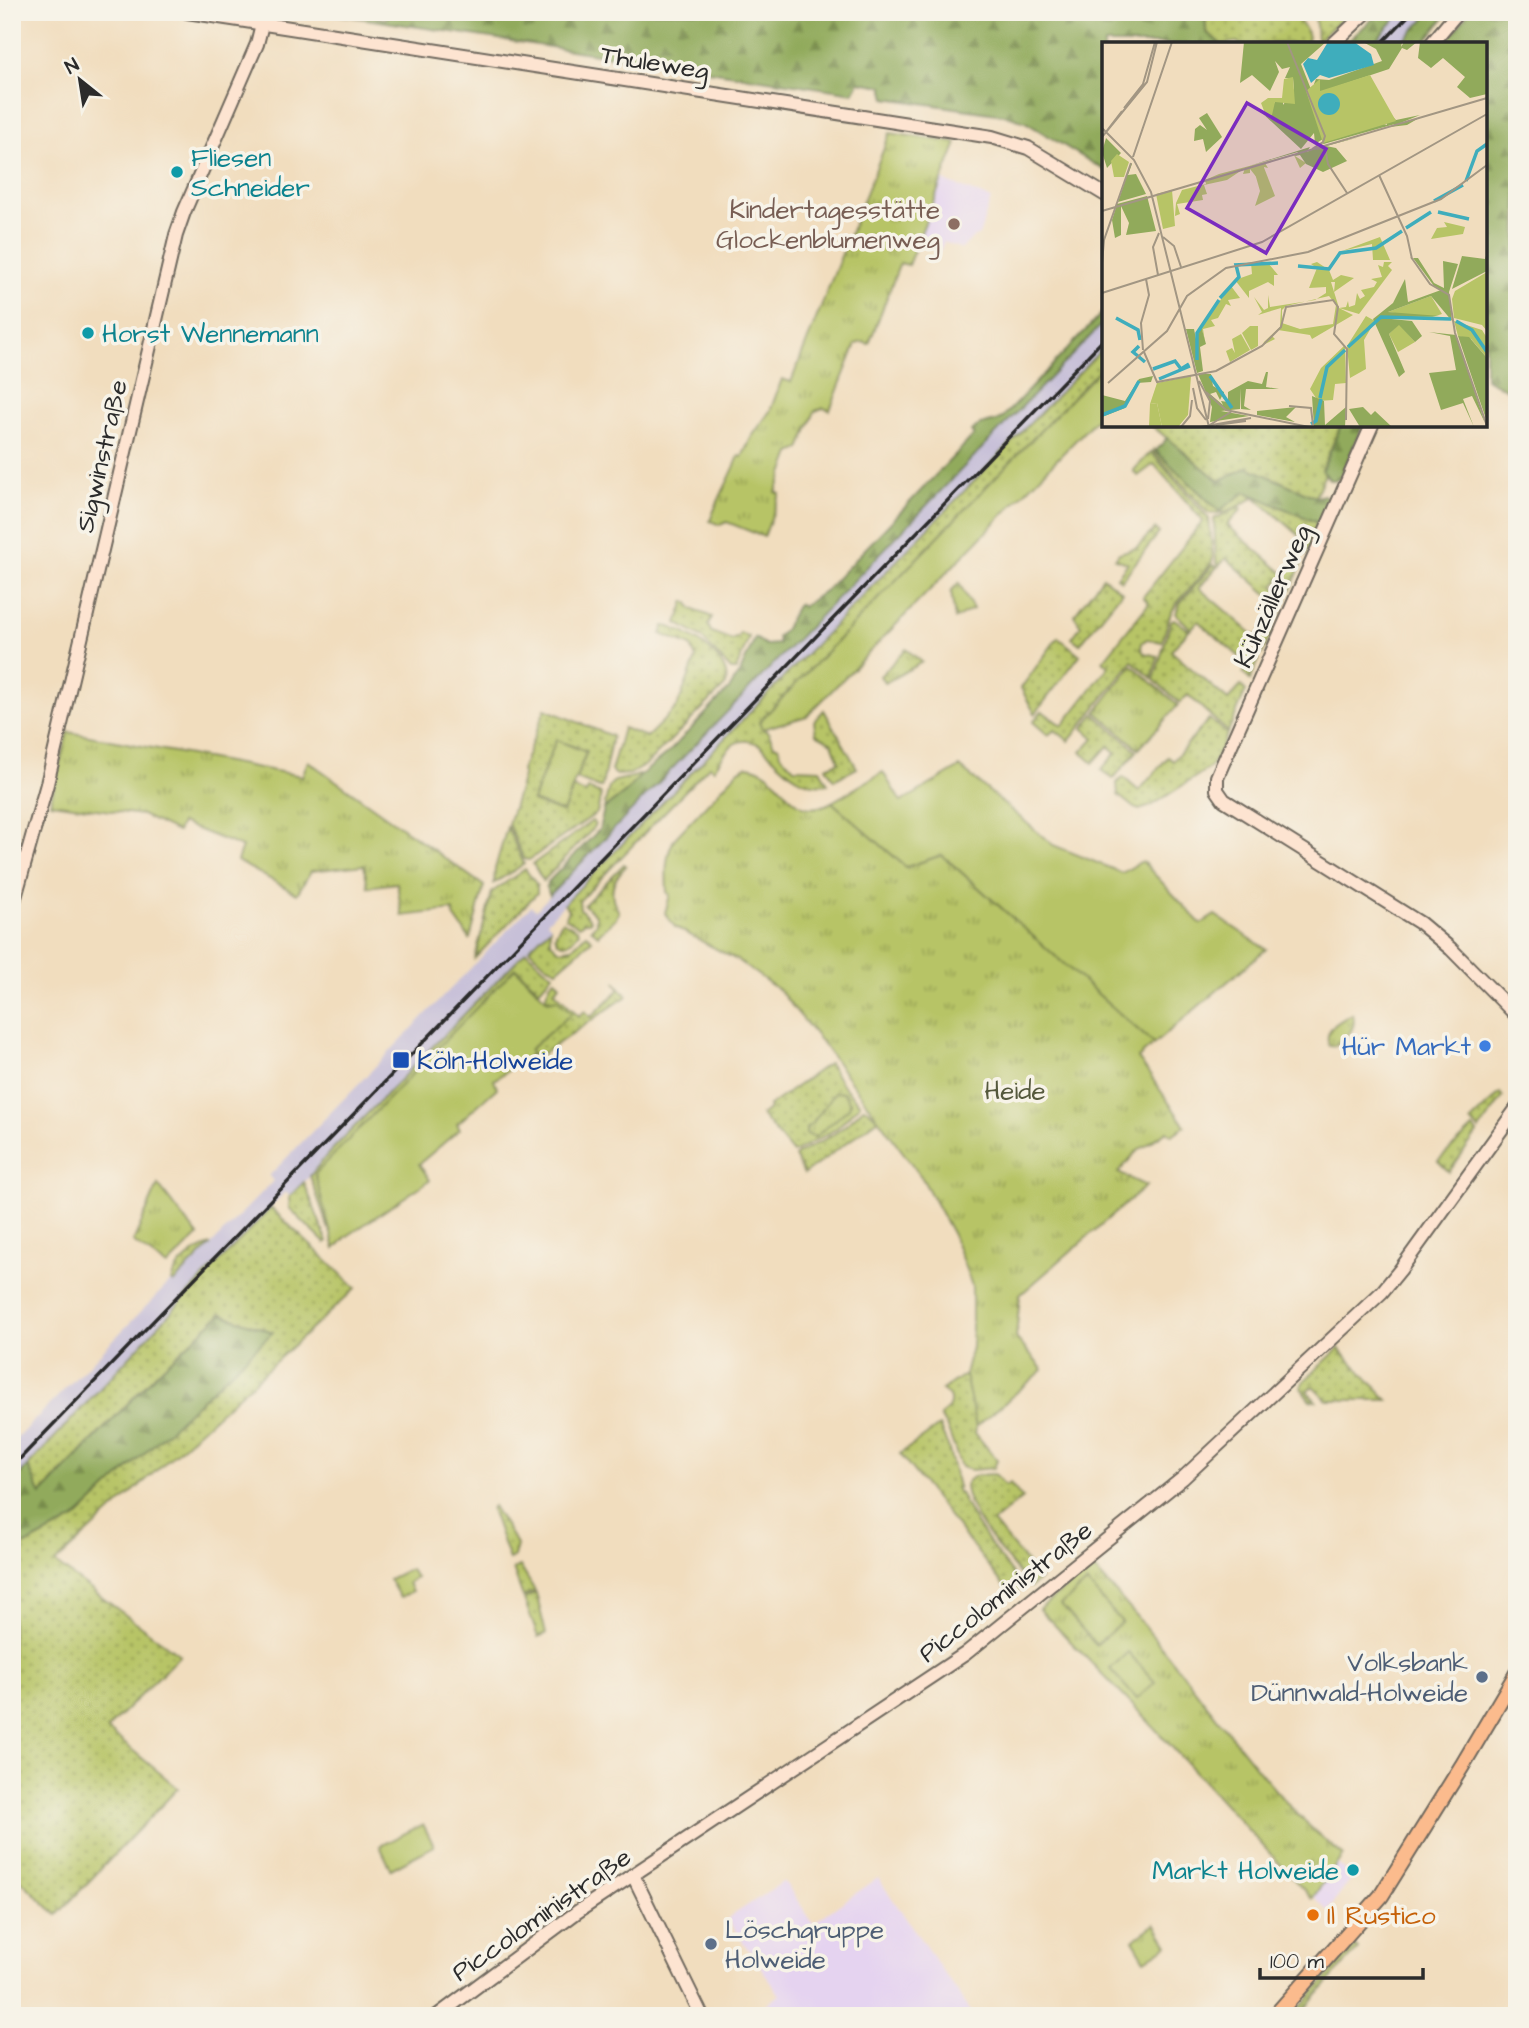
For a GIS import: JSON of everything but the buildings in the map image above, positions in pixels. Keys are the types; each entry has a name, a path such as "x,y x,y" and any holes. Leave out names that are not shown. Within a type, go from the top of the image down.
{"main road":[{"path":"1275,2016 1376,1902 1462,1766 1517,1672"}],"street":[{"name":"Thuleweg","path":"187,12 992,137 1028,148 1102,193"},
{"path":"1335,42 1367,12"},
{"path":"1433,42 1458,12"},
{"name":"Sigwinstraße","path":"12,908 47,784 176,235 257,44 261,24"},
{"name":"Kühzällerweg","path":"1371,427 1217,777 1216,787 1224,800 1433,933 1517,1016"},
{"name":"Piccoloministraße","path":"437,2016 544,1935 958,1660 1183,1478 1382,1292 1517,1108"},
{"path":"634,1875 702,2016"}],"shaded area":[{"path":"1402,12 1431,12 1402,42 1374,42"},
{"name":"Kindertagesstätte Glockenblumenweg","path":"942,180 991,199 979,235 972,238 962,249 944,242 940,251 917,242"},
{"path":"1102,324 1102,349 547,922 551,926 312,1174 290,1196 285,1192 12,1482 12,1443 273,1181 269,1176 531,906 536,910"},
{"path":"1337,1864 1353,1876 1328,1911 1314,1896"},
{"path":"878,1878 974,2016 749,2016 780,1995 727,1919 784,1881 813,1923"}],"green space":[{"path":"320,12 373,12 377,17 385,19 393,12 1205,12 1206,32 1218,42 1102,42 1102,169 1025,122 1004,115 886,98 883,86 859,82 853,93"},
{"path":"1205,12 1282,12 1303,25 1308,42 1218,42 1206,32"},
{"path":"1315,12 1332,12 1342,19 1318,40 1317,40"},
{"path":"1380,12 1402,12 1374,42 1347,42"},
{"path":"1431,12 1449,12 1425,42 1402,42"},
{"path":"1469,12 1517,12 1517,395 1487,380 1487,42 1446,42"},
{"path":"890,133 957,143 908,265 900,263 869,344 856,344 830,410 823,408 815,411 800,449 791,453 776,492 780,494 764,537 727,522 720,525 710,521 739,456 742,457 751,438 770,411 782,379 791,382"},
{"path":"1102,313 1102,324 550,895 546,888 547,883 599,830 604,809 669,752 730,688 755,638 766,645 779,644 777,637 799,604 802,607 827,589 974,435 971,431 1003,417"},
{"path":"1102,349 1102,367 759,722 774,745 779,747 780,754 794,768 820,769 828,784 808,783 799,779 782,767 760,745 738,742 732,745 714,769 709,766 579,901 580,909 591,920 589,922 579,926 565,918 569,911 564,904"},
{"path":"1102,367 1102,413 807,716 762,729 759,722"},
{"path":"1153,427 1340,427 1322,469 1325,474 1315,497 1248,467 1219,481"},
{"path":"1340,427 1362,427 1339,480 1330,480 1322,470"},
{"path":"1167,438 1219,481 1248,467 1315,497 1324,495 1330,500 1320,524 1246,492 1219,511 1156,451"},
{"path":"1154,449 1219,511 1246,491 1319,524 1306,555 1301,550 1307,542 1254,496 1232,509 1208,513"},
{"path":"1151,452 1209,519 1213,558 1211,564 1177,603 1170,615 1162,642 1147,639 1142,643 1144,653 1158,656 1152,678 1132,661 1069,741 1055,730 1048,735 1033,722 1042,711 1062,726 1109,666 1103,661 1149,603 1143,597 1203,521 1154,464 1138,476 1133,471"},
{"path":"1240,507 1242,509 1227,525 1284,574 1296,561 1301,565 1291,589 1280,579 1274,586 1287,598 1278,618 1271,611 1276,602 1226,558 1219,566 1216,561 1214,519"},
{"path":"1155,529 1159,533 1121,581 1117,577 1128,563 1115,559 1119,553 1136,548"},
{"path":"1213,565 1217,567 1199,588 1256,637 1268,623 1274,628 1262,654 1252,644 1247,649 1259,660 1250,680 1243,673 1248,664 1198,621 1191,629 1176,614 1179,604"},
{"path":"1103,577 1122,592 1080,644 1072,638 1081,626 1074,615"},
{"path":"959,583 973,609 955,619 951,591"},
{"path":"685,601 692,609 712,617 708,625 711,632 732,640 740,633 749,637 736,670 731,670 701,637 677,623"},
{"path":"1174,619 1189,630 1171,651 1228,700 1241,686 1246,691 1228,732 1188,695 1180,703 1154,680 1171,621"},
{"path":"664,626 684,633 706,646 722,665 726,685 647,764 630,774 617,775 611,771 623,728 647,737 677,707 696,658 691,646 661,634"},
{"path":"1058,637 1080,655 1035,714 1021,688"},
{"path":"906,649 922,662 885,683 880,676"},
{"path":"1132,665 1178,705 1139,749 1096,712"},
{"path":"545,709 612,736 600,788 576,779 587,751 556,740 532,801 563,813 573,788 586,793 588,789 601,794 597,813 529,860 524,859 508,824 523,776 521,771"},
{"path":"824,710 857,768 834,780 826,767 839,762 832,743 816,734 814,721"},
{"path":"1094,714 1137,751 1113,779 1101,770 1116,753 1108,746 1093,763 1081,752 1094,738 1083,728"},
{"path":"1209,719 1227,734 1209,768 1151,806 1139,810 1118,795 1117,783 1123,777 1139,791 1168,757 1173,761"},
{"path":"68,732 302,776 308,761 484,886 470,939 454,916 453,910 402,916 397,883 368,887 364,865 311,871 297,894 237,861 242,847 181,823 177,832 142,815 50,803"},
{"path":"556,740 586,752 563,812 533,801"},
{"name":"Heide","path":"747,766 760,769 796,802 806,807 832,802 906,867 942,855 1154,1044 1138,1058 1185,1126 1172,1135 1167,1131 1135,1153 1118,1173 1146,1186 1020,1295 1016,1338 1043,1370 976,1427 965,1374 972,1347 972,1286 953,1235 922,1178 820,1040 780,991 737,960 675,927 665,913 670,895 667,892 667,864 675,838 739,770"},
{"path":"960,767 1053,845 1122,873 1142,861 1201,924 1215,915 1266,949 1154,1044 942,855 906,867 832,802 883,772 901,802"},
{"path":"642,774 627,791 604,809 611,784"},
{"path":"592,821 595,824 592,830 543,881 533,864"},
{"path":"507,827 524,864 494,883 495,869"},
{"path":"624,864 626,866 614,882 612,893 619,912 598,935 591,929 596,924 596,915 584,905"},
{"path":"525,869 537,885 537,893 475,958 492,892"},
{"path":"562,921 579,932 565,944 558,942 555,935"},
{"path":"550,928 550,941 560,950 572,948 586,934 592,940 557,970 546,965 529,949"},
{"path":"526,951 553,974 539,990 516,968 330,1206 329,1230 310,1176 327,1155"},
{"path":"515,968 548,1001 557,999 572,1013 529,1050 532,1054 494,1080 497,1088 457,1124 460,1129 419,1164 430,1180 346,1237 335,1249 315,1174"},
{"path":"555,979 560,985 554,991 579,1016 585,1011 591,1017 620,989 615,982 627,996 535,1059 529,1050 571,1013 545,997"},
{"path":"1352,1014 1354,1024 1350,1032 1335,1046 1329,1046 1330,1030"},
{"path":"829,1063 843,1086 860,1104 836,1129 793,1153 761,1115 769,1106"},
{"path":"835,1092 845,1093 849,1108 815,1137 806,1134 806,1128 812,1124"},
{"path":"1500,1093 1503,1097 1479,1130 1471,1121"},
{"path":"864,1107 879,1119 804,1174 795,1157 797,1154 840,1130"},
{"path":"1473,1128 1477,1133 1449,1172 1438,1161"},
{"path":"304,1182 327,1241 325,1243 289,1208 290,1196"},
{"path":"158,1185 198,1236 167,1266 133,1242"},
{"path":"271,1208 356,1288 55,1563 180,1655 107,1729 178,1788 57,1915 12,1872 12,1552 75,1519 272,1332 221,1314 159,1371 40,1495 28,1466"},
{"path":"211,1245 173,1283 171,1281 186,1259"},
{"path":"221,1314 273,1332 75,1519 12,1552 12,1482 28,1466 41,1495 159,1371"},
{"path":"1339,1348 1388,1400 1327,1400 1313,1386 1307,1391 1316,1401 1310,1400 1301,1388 1303,1382"},
{"path":"965,1374 975,1433 997,1460 994,1468 971,1470 961,1467 940,1416 950,1403 949,1396 942,1390"},
{"path":"939,1426 948,1446 958,1493 988,1542 1023,1587 1012,1596 900,1454"},
{"path":"995,1474 1005,1486 1010,1483 1022,1498 993,1522 1040,1579 1030,1587 981,1524 967,1497 965,1485 971,1478"},
{"path":"493,1506 517,1545 514,1557 509,1560 491,1509"},
{"path":"520,1566 535,1591 523,1597 513,1569"},
{"path":"1092,1567 1142,1624 1278,1793 1309,1826 1343,1855 1312,1899 1146,1719 1039,1609"},
{"path":"407,1570 416,1578 408,1583 412,1591 400,1598 389,1579"},
{"path":"1087,1583 1122,1622 1096,1645 1061,1605"},
{"path":"536,1593 546,1634 538,1637 524,1599"},
{"path":"1128,1652 1155,1682 1137,1699 1110,1669"},
{"path":"423,1824 434,1846 391,1869 380,1846"},
{"path":"1155,1924 1168,1945 1145,1960 1133,1940"},
{"path":"1355,1946 1358,1949 1298,2016 1292,2016"}],"railway":[{"path":"1383,42 1412,12"},
{"path":"12,1467 1102,341"}],"place":[{"name":"Fliesen Schneider","path":"177,172"},
{"name":"Kindertagesstätte Glockenblumenweg","path":"954,224"},
{"name":"Horst Wennemann","path":"88,333"},
{"name":"Hür Markt","path":"1485,1046"},
{"name":"Köln-Holweide","path":"401,1060"},
{"name":"Volksbank Dünnwald-Holweide","path":"1482,1677"},
{"name":"Markt Holweide","path":"1353,1870"},
{"name":"Il Rustico","path":"1313,1915"},
{"name":"Löschgruppe Holweide","path":"711,1944"}]}
